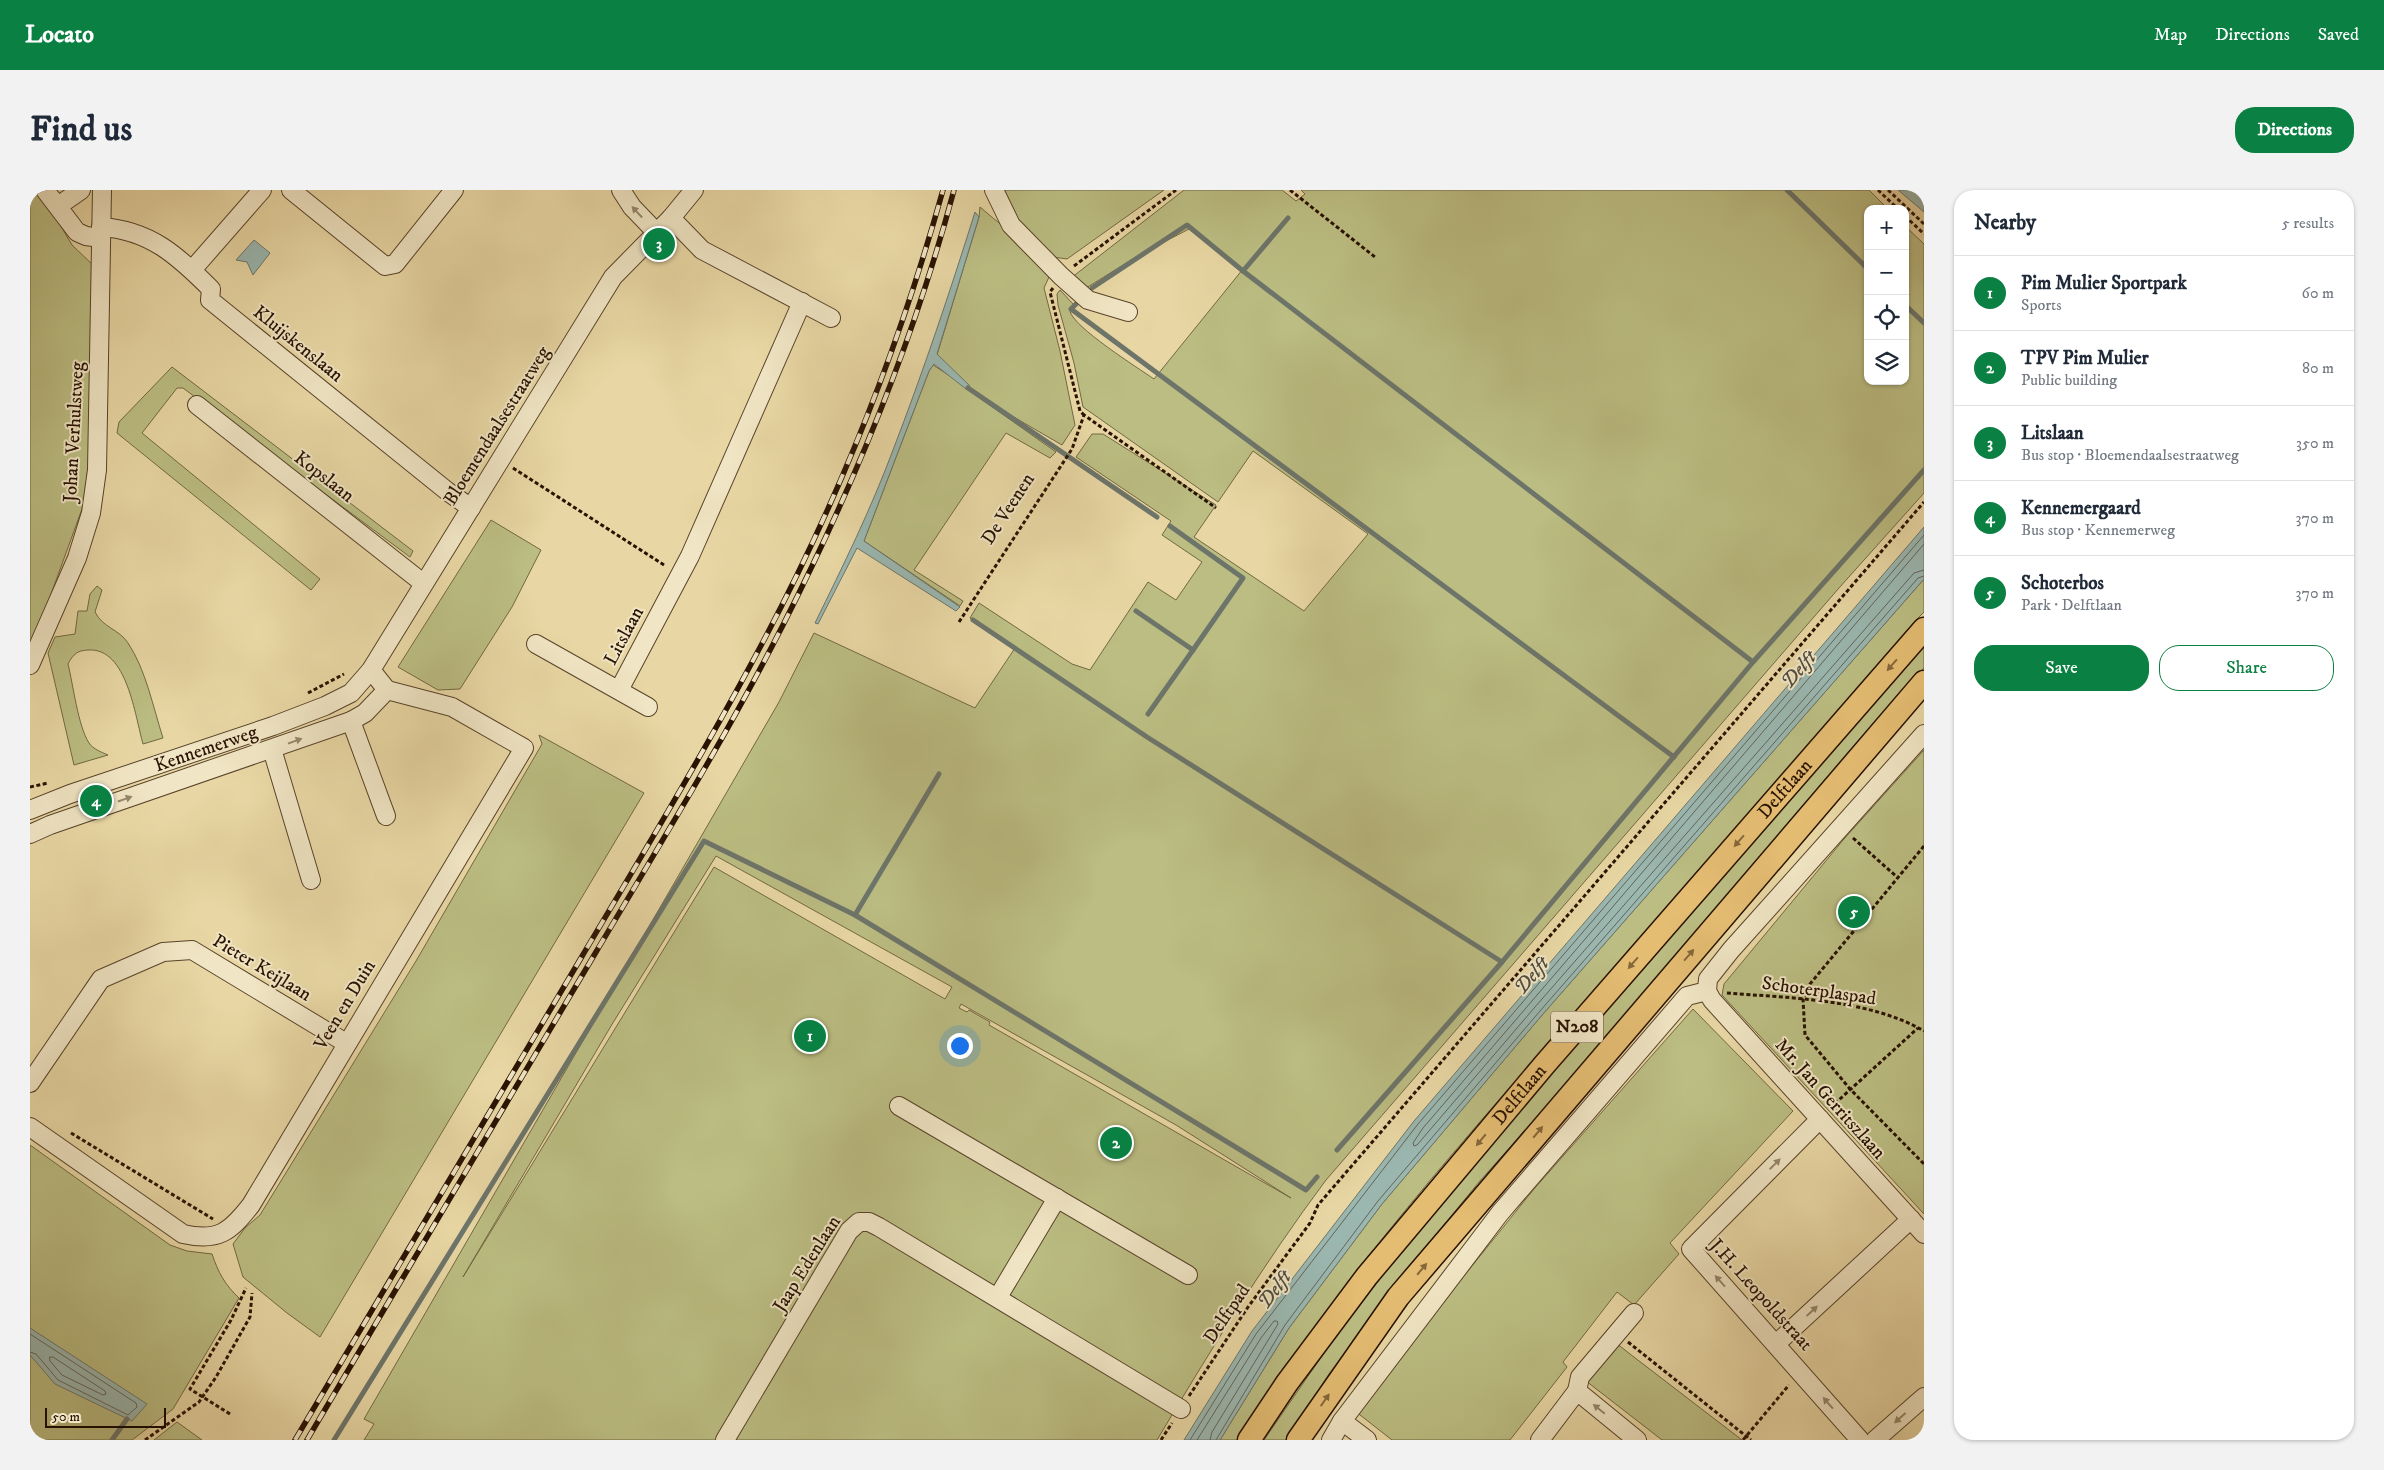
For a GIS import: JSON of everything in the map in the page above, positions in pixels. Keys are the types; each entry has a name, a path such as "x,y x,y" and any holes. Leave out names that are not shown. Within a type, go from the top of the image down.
{"main road":[{"name":"Delftlaan","path":"1250,1440 1287,1383 1373,1268 1545,1064 1924,629"},
{"name":"Delftlaan","path":"1298,1440 1398,1297 1924,682"}],"street":[{"name":"Kluijskenslaan","path":"45,190 80,235 101,232 136,233 158,244 192,270 211,289 210,300 447,491 471,508"},
{"path":"58,206 81,190"},
{"name":"Johan Verhulstweg","path":"30,665 77,558 91,513 97,470 102,190"},
{"path":"192,270 262,190"},
{"path":"291,190 385,266 395,264 454,190"},
{"path":"621,190 632,207 656,232"},
{"name":"Bloemendaalsestraatweg","path":"351,693 372,670 423,583 613,277 671,218 694,190"},
{"path":"994,190 1011,225 1061,276 1088,300 1128,312"},
{"path":"671,218 702,250 831,318"},
{"name":"Litslaan","path":"619,690 690,556 802,302"},
{"name":"Kopslaan","path":"197,405 423,583"},
{"name":"Litslaan","path":"536,644 648,707"},
{"path":"372,670 387,690"},
{"name":"Kennemerweg","path":"30,834 59,822 351,720 365,712 387,690"},
{"name":"Veen en Duin","path":"221,1235 239,1221 251,1205 346,1043 524,748 452,707 387,690"},
{"name":"Kennemerweg","path":"30,810 70,794 273,726 325,706 351,693"},
{"path":"351,720 386,816"},
{"path":"1331,1440 1342,1421 1500,1213 1687,996 1707,991 1708,979 1731,950 1924,734"},
{"path":"272,749 311,880"},
{"name":"Pieter Keijlaan","path":"30,1083 101,979 163,952 192,950 346,1043"},
{"name":"Mr. Jan Gerritszlaan","path":"1707,991 1712,1000 1924,1234"},
{"path":"900,1106 1188,1275"},
{"name":"J.H. Leopoldstraat","path":"1820,1119 1691,1249 1860,1440"},
{"path":"30,1127 183,1234 203,1237 221,1235"},
{"path":"998,1297 1057,1198"},
{"path":"1776,1344 1911,1219"},
{"name":"Jaap Edenlaan","path":"725,1440 850,1231 859,1222 869,1222 880,1227 1181,1409"},
{"path":"1540,1440 1577,1391 1580,1377 1634,1313"},
{"path":"1577,1391 1637,1440"},
{"path":"1875,1440 1924,1397"},
{"path":"1342,1421 1367,1440"}],"path":[{"path":"1176,190 1061,276 1050,292 1069,374 1080,411 1216,508"},
{"path":"1290,190 1375,257"},
{"path":"1878,190 1894,205"},
{"path":"1888,190 1924,224"},
{"path":"1909,220 1924,234"},
{"name":"De Veenen","path":"959,622 1072,449 1084,415"},
{"path":"500,460 664,565"},
{"name":"Delftpad","path":"1161,1440 1243,1315 1310,1222 1318,1205 1924,502"},
{"path":"1840,827 1897,878"},
{"path":"1924,846 1810,984 1803,999 1805,1035 1850,1089 1924,1164"},
{"name":"Schoterplaspad","path":"1707,991 1803,999 1877,1012 1900,1019 1924,1031"},
{"path":"1820,1119 1850,1089 1918,1028"},
{"path":"65,1130 220,1224 221,1235"},
{"path":"230,1414 190,1389 231,1320 246,1288"},
{"path":"144,1440 185,1414 199,1402 250,1317 252,1293"},
{"path":"1617,1333 1745,1438 1751,1440"},
{"path":"1745,1438 1800,1371"}],"green space":[{"path":"30,190 34,190 49,206 72,245 95,267 90,469 82,509 46,608 30,643"},
{"path":"999,190 1164,190 1067,259 1053,257 1002,203"},
{"path":"1184,190 1282,190 1296,201 1305,194 1301,190 1869,190 1884,205 1864,205 1864,385 1909,385 1909,230 1924,244 1924,493 1839,588 1326,1180 1238,1308 1157,1440 364,1440 374,1424 364,1419 779,702 814,633 975,708 1015,648 970,618 979,603 1072,664 1090,670 1148,582 1176,600 1202,562 1162,535 1171,521 1076,457 1092,434 1103,434 1216,505 1194,537 1304,611 1368,534 1253,451 1218,502 1083,407 1074,363 1058,305 1057,294 1060,290 1074,305 1070,311 1082,327 1107,347 1154,379 1243,269 1189,229 1139,255 1083,290 1071,278","holes":["716,856 952,987 945,999 714,867 463,1277 611,1026","961,1004 1176,1125 1291,1198 989,1025 990,1022 969,1010 967,1012 959,1008"]},
{"path":"980,207 1027,248 1049,277 1044,288 1060,351 1075,425 1062,445 974,394 1056,452 1050,458 1006,433 914,570 963,601 960,606 864,541 929,371 933,365 950,376 937,355 979,217"},
{"path":"172,367 413,551 410,557 183,388 177,388 142,433 320,579 311,590 117,433 119,422"},
{"path":"491,520 541,550 512,607 460,689 438,690 398,667"},
{"path":"1924,579 1924,612 1428,1183 1348,1282 1274,1386 1240,1440 1220,1440 1289,1328 1382,1204 1543,1014"},
{"path":"97,586 102,590 95,612 102,622 124,638 140,665 163,738 143,744 132,701 121,671 102,652 82,651 74,655 68,664 79,716 89,743 95,749 108,755 74,765 48,653 55,637 75,634 78,611 87,611 90,594"},
{"path":"1924,642 1924,668 1567,1083 1479,1182 1429,1243 1329,1374 1287,1440 1264,1440 1342,1327 1462,1175"},
{"path":"539,735 644,793 320,1337 243,1277 233,1244 245,1228 260,1215 416,961 542,744"},
{"path":"1924,750 1924,1214 1722,995 1724,984 1844,839"},
{"path":"1693,1009 1793,1111 1670,1243 1679,1254 1634,1305 1617,1292 1563,1362 1567,1367 1510,1440 1392,1440 1355,1411 1534,1189"},
{"path":"30,1145 170,1245 187,1251 212,1254 223,1278 239,1298 173,1409 132,1440 30,1440"},
{"path":"1616,1343 1742,1440 1662,1440 1586,1381"},
{"path":"177,1422 202,1440 154,1440"}],"water":[{"path":"1898,190 1924,190 1924,212"},
{"path":"975,212 979,217 937,354 970,386 966,389 934,364 929,371 864,541 960,607 956,611 857,548 818,624 815,623 875,494 904,421 926,362"},
{"path":"254,240 270,253 253,275 247,262 236,260"},
{"path":"1924,527 1924,579 1543,1014 1382,1204 1289,1328 1220,1440 1184,1440 1252,1331 1414,1121"},
{"path":"30,1328 147,1404 132,1421 55,1384 30,1355"}],"waterway":[{"path":"1787,190 1864,265"},
{"path":"1092,288 1187,225 1243,271 1288,218"},
{"path":"1243,271 1753,662"},
{"path":"1076,304 1071,309 1674,757"},
{"path":"1909,309 1924,323"},
{"path":"968,388 1157,517"},
{"path":"1337,1150 1502,962 1753,662 1924,470"},
{"path":"1170,526 1243,578 1193,650"},
{"path":"1136,611 1193,650 1148,714"},
{"path":"973,620 1147,737 1502,962"},
{"path":"939,774 855,915 1306,1190 1317,1177"},
{"path":"334,1440 704,841 855,915"},
{"path":"112,1440 127,1419"}],"railway":[{"path":"295,1440 652,839 765,638 818,530 866,418 908,305 943,190"},
{"path":"307,1440 692,790 739,708 783,625 834,520 880,412 920,302 954,190"}],"place":[{"name":"Litslaan","path":"659,244"},
{"name":"Kennemergaard","path":"96,801"},
{"name":"Schoterbos","path":"1854,912"},
{"name":"Pim Mulier Sportpark","path":"810,1036"},
{"name":"TPV Pim Mulier","path":"1116,1143"}],"water label":[{"name":"Delft","path":"1799,670"},
{"name":"Delft","path":"1532,976"},
{"name":"Delft","path":"1275,1290"}]}
